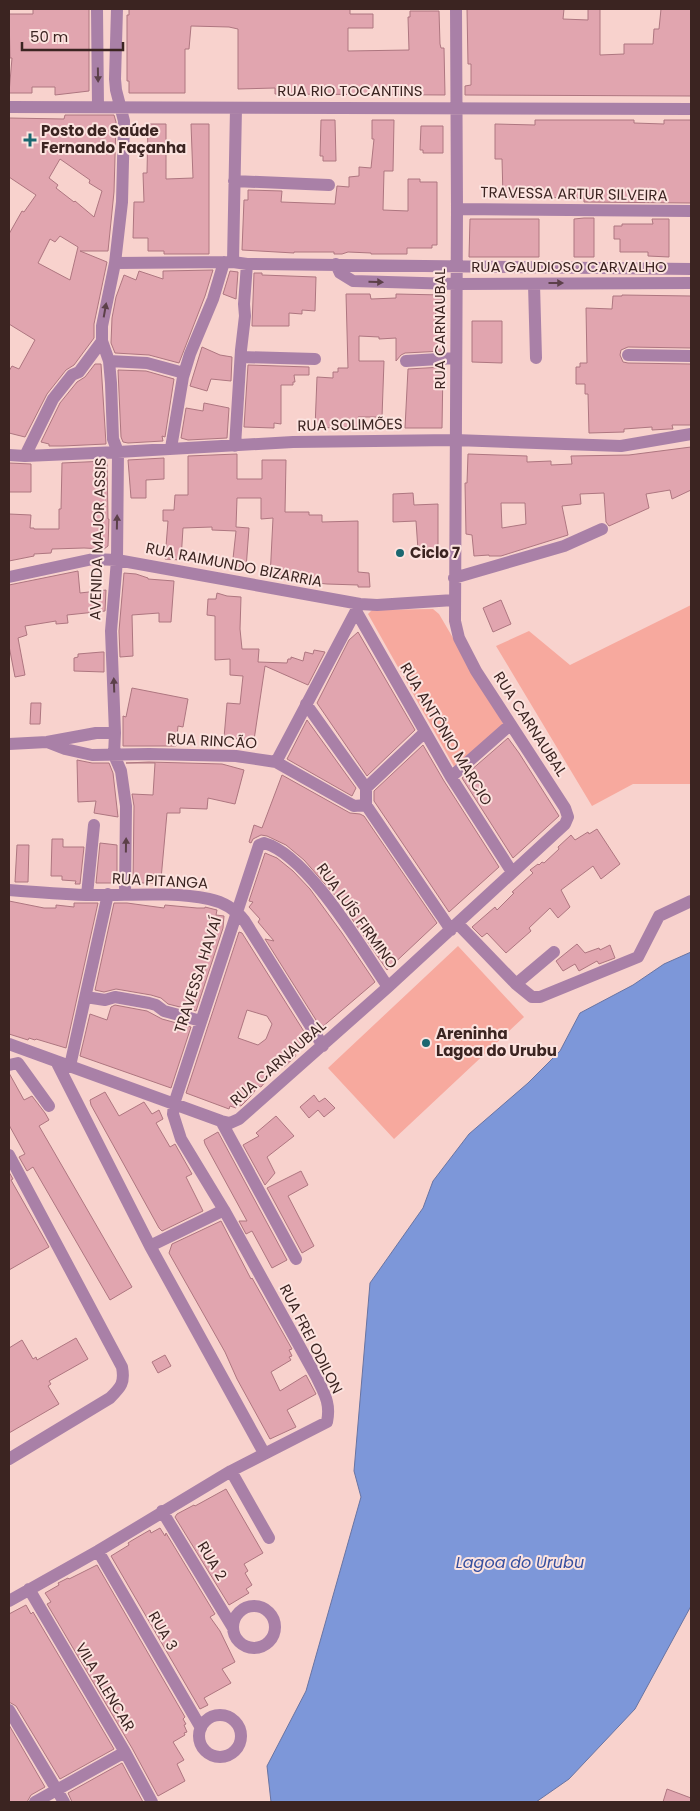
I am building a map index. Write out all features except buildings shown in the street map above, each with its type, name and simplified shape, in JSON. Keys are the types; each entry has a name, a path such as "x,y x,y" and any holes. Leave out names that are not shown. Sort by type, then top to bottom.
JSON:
{"street":[{"path":"97,9 98,107"},
{"name":"AVENIDA MAJOR ASSIS","path":"117,9 115,80 124,122 122,202 115,263 102,326 102,341 112,382 113,439 118,452 117,560 112,632 114,756 121,771 126,806 125,894"},
{"name":"RUA CARNAUBAL","path":"9,1044 230,1123 239,1119 324,1046 565,824 568,817 565,808 476,671 459,638 455,621 456,9"},
{"name":"RUA RIO TOCANTINS","path":"9,106 121,108 691,108"},
{"path":"171,448 184,373 190,354 229,262 236,108"},
{"path":"234,181 329,185"},
{"name":"TRAVESSA ARTUR SILVEIRA","path":"457,209 691,211"},
{"name":"RUA GAUDIOSO CARVALHO","path":"115,263 229,262 247,264 691,269"},
{"path":"235,446 247,264"},
{"name":"RUA GAUDIOSO CARVALHO","path":"336,264 340,273 353,281 456,284 691,283"},
{"path":"534,284 536,358"},
{"path":"26,456 53,399 72,375 79,372 102,341"},
{"path":"628,355 691,356"},
{"path":"241,356 315,359"},
{"path":"406,361 456,358"},
{"path":"108,361 148,363 184,373"},
{"name":"RUA SOLIMÕES","path":"9,455 118,452 293,442 456,440 621,446 691,434"},
{"path":"454,578 564,546 602,529"},
{"name":"RUA RAIMUNDO BIZARRIA","path":"9,577 93,559 117,560 358,607 454,600"},
{"path":"276,762 358,607"},
{"name":"RUA ANTÔNIO MARCIO","path":"358,607 451,777 512,872"},
{"path":"306,704 366,788 366,805 455,927 532,997 540,997 638,957 659,916 691,901"},
{"path":"451,777 510,725"},
{"path":"366,788 425,732"},
{"name":"RUA RINCÃO","path":"9,744 47,742 96,733 115,733"},
{"name":"RUA RINCÃO","path":"47,742 79,753 114,756 149,754 236,756 276,762 354,806 366,805"},
{"path":"87,895 94,825"},
{"name":"RUA LUÍS FIRMINO","path":"254,857 259,845 264,843 271,845 290,857 304,870 330,902 388,987"},
{"name":"TRAVESSA HAVAÍ","path":"174,1104 254,857"},
{"name":"RUA PITANGA","path":"9,890 87,895 186,896 210,899 236,911"},
{"path":"70,1066 108,894"},
{"path":"236,911 324,1046"},
{"path":"516,984 554,952"},
{"path":"86,997 105,1000 116,998 156,1005 164,1011 201,1021"},
{"path":"56,1061 150,1246 264,1453"},
{"path":"9,1065 18,1063 49,1106"},
{"name":"RUA FREI ODILON","path":"9,1601 98,1551 231,1471 264,1453 319,1428 327,1422 329,1410 326,1397 316,1376 224,1210 182,1139 173,1114 174,1104"},
{"path":"221,1121 296,1259"},
{"path":"9,1154 122,1367 124,1379 120,1388 110,1398 9,1459"},
{"path":"150,1246 224,1210"},
{"path":"231,1471 269,1538"},
{"name":"RUA 2","path":"162,1511 233,1628"},
{"name":"RUA 3","path":"98,1551 201,1728"},
{"name":"VILA ALENCAR","path":"29,1590 125,1752 152,1802"},
{"path":"9,1710 64,1802"},
{"path":"36,1802 125,1752"}],"shaded area":[{"path":"691,605 691,784 633,784 592,806 496,646 529,631 570,665"},
{"path":"433,609 439,614 504,725 456,770 368,614 372,610"},
{"name":"Areninha Lagoa do Urubu","path":"458,946 524,1017 394,1139 328,1068"}],"water":[{"name":"Lagoa do Urubu","path":"691,952 691,1606 635,1709 569,1779 536,1802 271,1802 267,1766 306,1691 361,1497 354,1471 370,1283 423,1208 433,1181 469,1134 528,1083 560,1051 580,1013 633,985 664,964"}],"place":[{"name":"Posto de Saúde Fernando Façanha","path":"30,140"},
{"name":"Ciclo 7","path":"400,553"},
{"name":"Areninha Lagoa do Urubu","path":"426,1043"}]}
